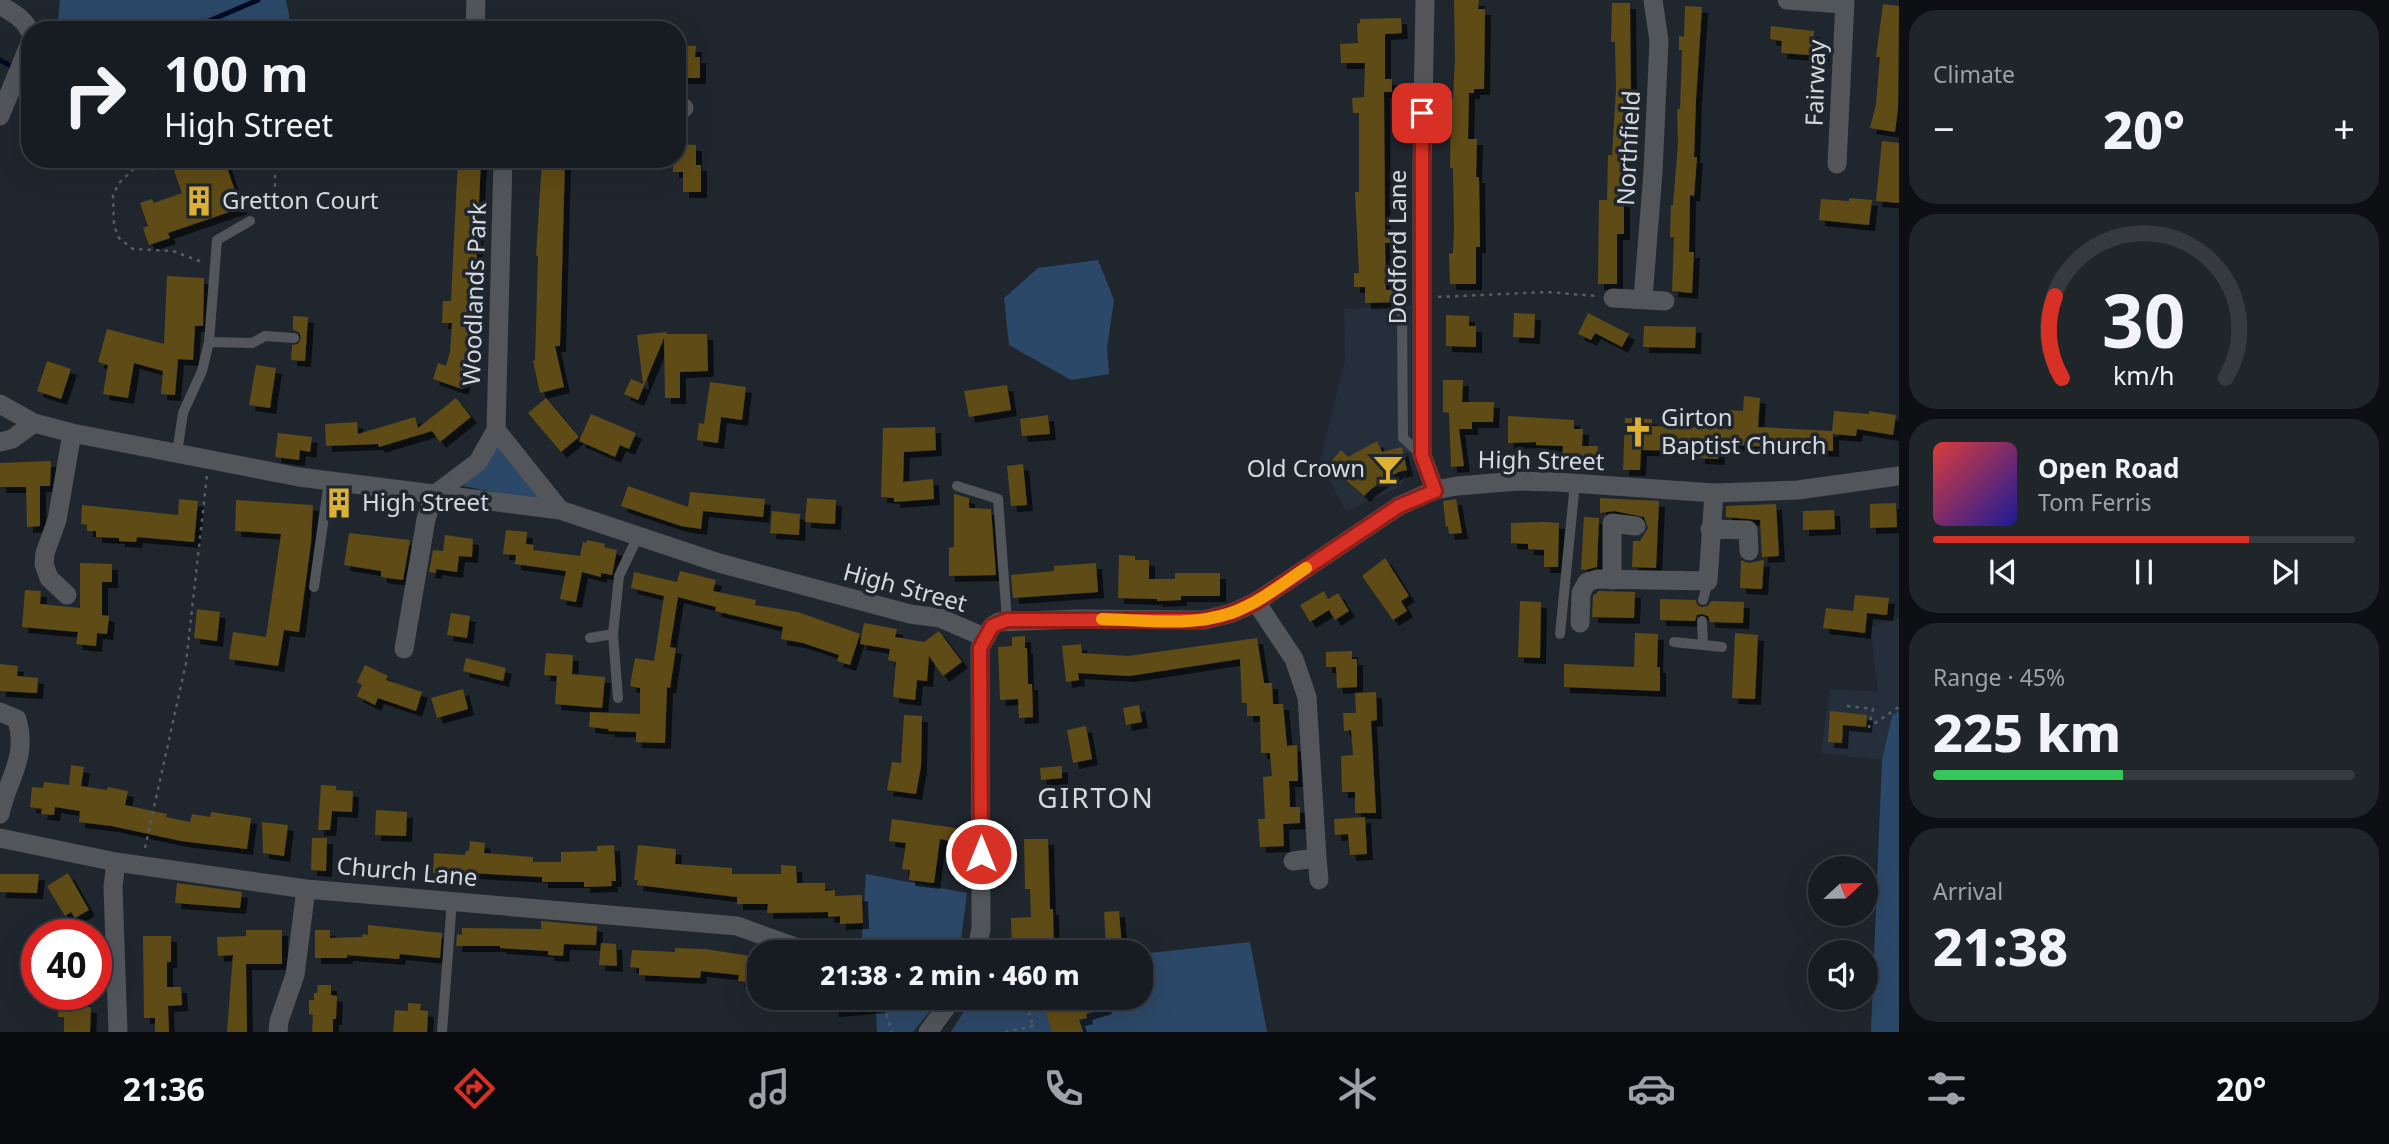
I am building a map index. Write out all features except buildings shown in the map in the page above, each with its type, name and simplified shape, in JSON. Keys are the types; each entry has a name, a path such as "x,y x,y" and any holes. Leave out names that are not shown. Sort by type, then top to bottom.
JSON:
{"street":[{"path":"475,21 476,0"},
{"name":"Dodford Lane","path":"1425,0 1422,455 1435,491"},
{"name":"Northfield","path":"1643,298 1653,172 1659,41 1653,0"},
{"name":"Fairway","path":"1787,0 1844,2 1838,165"},
{"path":"0,5 24,21"},
{"path":"0,116 21,67"},
{"name":"Woodlands Park","path":"434,495 478,462 496,430 503,168"},
{"path":"1613,298 1665,301"},
{"name":"High Street","path":"0,404 34,423 209,460 329,481 560,510 719,564 910,614 940,618 984,637"},
{"path":"0,442 12,439 34,423"},
{"path":"496,430 560,510"},
{"path":"67,594 49,578 44,564 45,553 57,520 72,433"},
{"name":"High Street","path":"1007,620 1204,620 1232,613 1256,602 1399,506 1435,491 1457,486 1518,481 1714,493 1798,490 1899,476"},
{"path":"1580,623 1581,593 1587,582 1597,579 1708,581 1714,493"},
{"path":"404,649 426,519 434,495"},
{"path":"1612,580 1612,523 1636,526"},
{"path":"1710,529 1748,530 1749,551"},
{"path":"1256,602 1294,659 1307,697 1319,880"},
{"path":"979,940 981,929 980,648 992,626 1007,620"},
{"path":"0,712 17,719 22,737 18,767 4,794 0,814"},
{"name":"Church Lane","path":"0,838 116,862 306,889 737,926 776,940"},
{"path":"1293,861 1317,858"},
{"path":"116,862 113,887 118,1032"},
{"path":"278,1032 279,1021 295,975 306,889"},
{"path":"928,1032 944,1010"}],"lane":[{"path":"177,453 183,413 202,371 209,342 217,240 250,221"},
{"path":"1402,314 1403,438 1422,455"},
{"path":"209,342 252,343 265,336 294,338"},
{"path":"314,587 329,481"},
{"path":"1560,634 1575,484"},
{"path":"957,486 998,499 1007,620"},
{"path":"618,698 613,634 619,576 638,536"},
{"path":"1703,600 1708,581"},
{"path":"1702,621 1703,645"},
{"path":"590,638 613,634"},
{"path":"1674,642 1721,647"},
{"path":"442,1032 452,900"}],"path":[{"path":"133,168 113,195 114,226 119,238 133,249 173,251 216,268"},
{"path":"268,198 275,187 275,168"},
{"path":"1423,298 1547,292 1613,298"},
{"path":"141,865 186,663 209,460"},
{"path":"1847,706 1872,709 1870,727 1899,707"},
{"path":"885,1010 892,1032"},
{"path":"1005,1032 1035,1026 1028,1010"}],"shaded area":[{"path":"60,0 286,0 290,21 58,21"},
{"path":"1098,260 1114,300 1107,348 1109,374 1071,380 1009,345 1004,298 1038,268"},
{"path":"1411,305 1411,469 1400,487 1346,511 1320,462 1345,360 1344,309"},
{"path":"500,442 547,502 463,486"},
{"path":"1899,618 1899,1032 1871,1032 1872,1010 1878,1010 1878,940 1875,940 1875,926 1878,926 1882,760 1821,753 1830,689 1878,692 1870,627"},
{"path":"1899,711 1899,1032 1871,1032 1872,1010 1878,1010 1878,940 1875,940 1875,926 1878,926 1882,760 1892,716"},
{"path":"866,874 967,893 961,940 862,940"},
{"path":"1250,942 1267,1032 951,1032 965,1010 1153,1010 1153,953"},
{"path":"876,1010 931,1010 913,1032 877,1032"}],"waterway":[{"path":"209,21 258,0"},
{"path":"0,60 16,69"}],"slow traffic":[{"path":"1102,619 1177,622 1204,620 1232,613 1256,602 1306,568"}],"place":[{"name":"Gretton Court","path":"199,201"},
{"name":"Girton Baptist Church","path":"1638,432"},
{"name":"Old Crown","path":"1388,469"},
{"name":"High Street","path":"339,503"}],"district":[{"name":"GIRTON","path":"1096,798"}],"route":[{"path":"981,854 980,648 992,626 1007,620 1077,618 1177,622 1204,620 1232,613 1256,602 1399,506 1435,491 1422,455 1422,113"}]}
